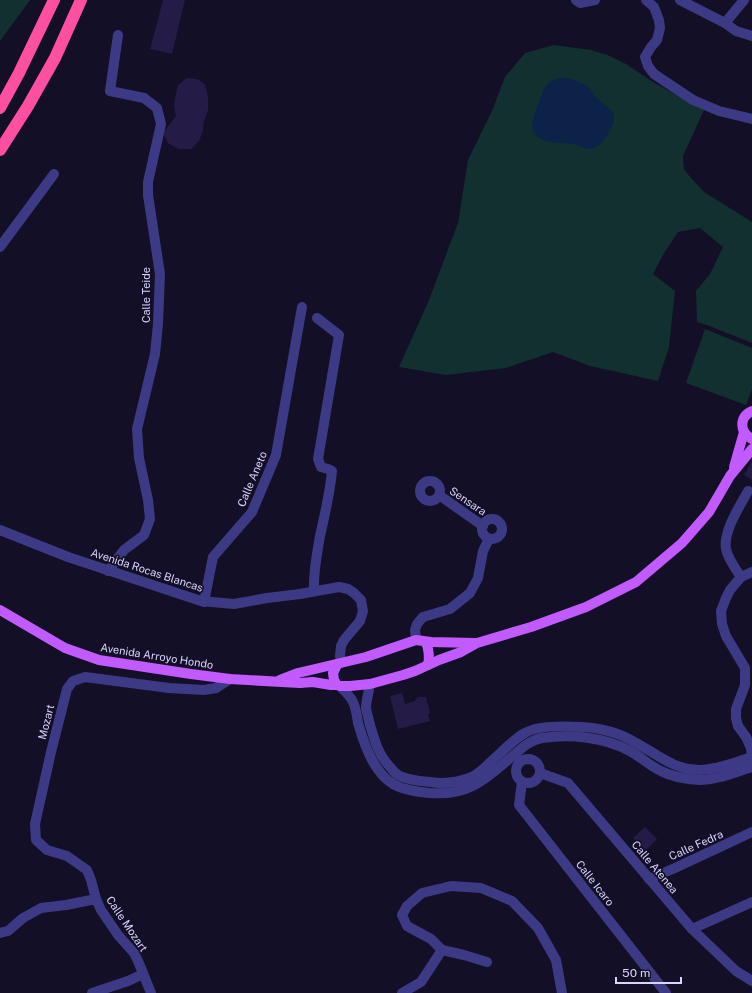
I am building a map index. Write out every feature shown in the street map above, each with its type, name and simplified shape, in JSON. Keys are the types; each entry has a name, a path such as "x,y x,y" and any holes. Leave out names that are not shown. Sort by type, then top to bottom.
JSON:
{"highway":[{"path":"0,108 19,73 54,0"},
{"path":"0,150 28,106 55,58 81,0"}],"main road":[{"path":"428,665 461,652 477,643 532,627 586,607 636,582 682,543 709,512 730,476 748,436 743,428 743,419 752,411"},
{"path":"730,476 752,449"},
{"name":"Avenida Arroyo Hondo","path":"0,610 65,648 99,660 191,674 230,679 300,683 313,682 350,686 370,684 403,675 428,665"},
{"path":"416,640 458,644 477,643"},
{"name":"Avenida Arroyo Hondo","path":"275,681 298,673 366,657 416,640"},
{"path":"426,642 430,657 428,665"},
{"path":"339,664 334,673 334,680 339,686"}],"street":[{"path":"576,0 580,3 595,0"},
{"path":"646,0 654,7 660,28 657,40 645,57 648,66 654,74 693,100 719,110 752,119"},
{"path":"680,0 725,23 736,31 752,36"},
{"path":"725,23 744,0"},
{"name":"Calle Teide","path":"108,571 124,550 144,535 150,519 148,500 138,458 137,429 154,354 158,324 160,274 148,195 148,182 161,124 157,108 144,98 110,91 118,35"},
{"path":"0,248 54,174"},
{"name":"Calle Aneto","path":"204,602 214,558 252,512 276,455 302,307"},
{"path":"314,591 313,581 317,552 332,471 328,468 321,467 318,459 339,335 317,318"},
{"path":"741,577 729,559 726,548 728,531 748,491"},
{"name":"Sensara","path":"439,495 483,526"},
{"path":"494,520 499,522 502,532 498,537 489,539 484,535 483,526 488,521 494,520"},
{"name":"Avenida Rocas Blancas","path":"0,530 68,557 204,602 234,604 339,587 348,589 361,600 363,611 360,621 344,640 341,646 339,664"},
{"path":"416,640 415,630 417,624 424,616 450,609 470,593 478,578 484,551 489,539"},
{"path":"370,684 366,707 374,740 380,754 387,764 396,774 407,779 438,783 455,782 470,778 526,733 538,728 555,727 581,727 619,734 667,762 682,768 699,770 716,768 752,757 749,736 738,726 736,718 736,709 745,685 745,668 726,636 722,624 721,611 730,590 741,577 752,572"},
{"name":"Mozart","path":"96,899 87,870 67,856 47,850 36,840 35,824 67,688 73,681 85,677 169,688 204,690 216,688 230,679"},
{"path":"339,686 352,700 355,706 358,723 365,746 371,760 379,771 390,782 402,788 419,792 437,794 458,792 474,786 488,777 524,746 540,738 580,737 599,740 630,751 661,771 680,778 700,780 719,777 752,768"},
{"path":"524,746 526,759"},
{"path":"526,759 534,760 540,767 539,777 530,784 522,782 516,776 515,772 518,764 522,760 526,759"},
{"path":"505,763 516,768"},
{"name":"Calle Atenea","path":"540,773 568,783 692,930 736,971 752,981"},
{"name":"Calle Icaro","path":"522,782 519,805 666,993"},
{"name":"Calle Fedra","path":"649,878 682,865 752,832"},
{"path":"487,962 442,950 431,939 407,926 402,915 407,906 422,893 451,886 481,888 512,902 538,928 556,960 562,993"},
{"name":"Calle Mozart","path":"0,933 8,931 22,918 41,908 96,899 101,910 118,935 134,953 151,993"},
{"path":"692,930 752,902"},
{"path":"402,993 420,982 442,950"},
{"path":"92,993 128,981 143,974"}],"green space":[{"path":"0,0 30,0 0,41"},
{"path":"554,45 591,50 610,56 704,110 683,156 684,170 704,192 752,222 752,343 697,322 696,291 710,274 723,247 700,228 678,232 664,253 653,274 675,291 669,347 658,381 590,366 553,352 506,368 446,375 399,367 429,300 458,223 468,160 492,111 505,77 525,53"},
{"path":"705,329 752,348 752,389 746,405 686,383"}],"water":[{"path":"561,78 576,80 583,83 614,115 611,130 600,144 591,149 544,140 539,138 532,127 545,87 548,83"}],"building":[{"path":"163,0 185,0 172,54 150,49"},
{"path":"187,78 197,79 205,84 208,96 208,110 199,141 191,149 178,149 168,143 163,133 176,116 174,107 178,85"},
{"path":"752,461 752,480 744,475"},
{"path":"402,693 405,704 415,701 418,697 426,697 430,713 428,714 430,721 398,729 390,696"},
{"path":"645,827 657,839 645,851 633,838"}]}
